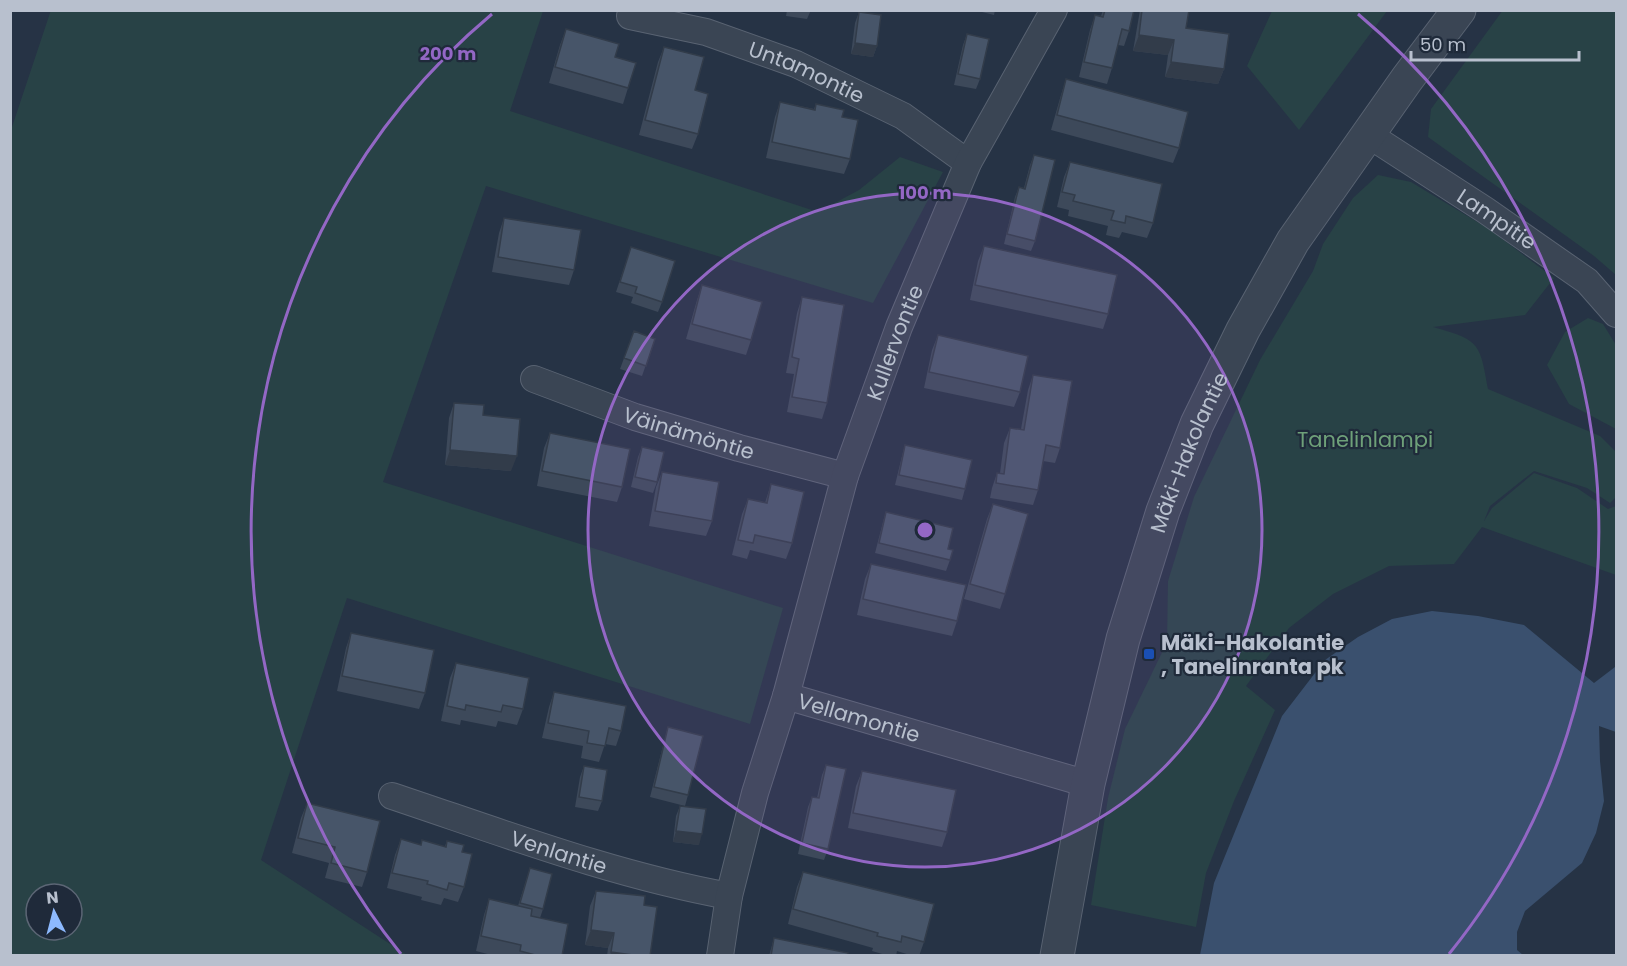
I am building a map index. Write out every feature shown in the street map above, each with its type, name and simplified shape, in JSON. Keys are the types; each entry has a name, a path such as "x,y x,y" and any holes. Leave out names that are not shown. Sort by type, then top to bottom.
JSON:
{"street":[{"name":"Kullervontie","path":"786,696 845,476 899,327 968,163 1054,10"},
{"name":"Mäki-Hakolantie","path":"1057,956 1088,784 1123,639 1163,511 1197,424 1243,330 1293,241 1407,79 1460,10"},
{"name":"Untamontie","path":"630,16 706,32 796,64 903,116 968,163"},
{"name":"Lampitie","path":"1369,135 1485,210 1587,281 1617,314"},
{"name":"Väinämöntie","path":"534,379 635,417 738,448 845,476"},
{"name":"Vellamontie","path":"720,956 729,896 755,793 786,696 1088,784"},
{"name":"Venlantie","path":"392,796 543,846 681,887 729,896"}],"green space":[{"path":"51,10 543,11 510,111 818,212 859,190 900,157 943,172 873,303 486,186 383,482 783,608 750,724 347,598 261,860 407,955 11,955 10,133"},
{"path":"1503,10 1616,11 1616,275 1594,256 1428,137 1431,109"},
{"path":"1272,11 1387,11 1299,130 1247,66"},
{"name":"Tanelinlampi","path":"1378,175 1411,182 1489,229 1554,278 1525,315 1433,327 1460,336 1475,345 1482,361 1488,389 1600,436 1616,452 1616,497 1610,503 1587,488 1534,471 1490,506 1484,521 1492,508 1534,473 1577,488 1608,509 1616,506 1616,575 1482,527 1454,564 1389,566 1333,594 1289,628 1246,686 1275,710 1234,801 1206,873 1196,927 1091,905 1108,798 1125,729 1167,642 1168,581 1194,497 1260,360 1313,271 1323,244 1353,198"},
{"path":"1588,318 1603,324 1616,345 1616,429 1569,404 1547,365 1565,332"}],"water":[{"path":"1432,611 1478,616 1524,625 1594,683 1616,668 1616,732 1599,726 1604,801 1596,833 1582,863 1525,911 1517,932 1517,950 1523,955 1200,955 1214,883 1282,716 1325,660 1358,637 1392,619"}],"building":[{"path":"1105,10 1134,10 1129,31 1122,29 1112,68 1084,62 1095,15 1103,17"},
{"path":"1142,10 1189,10 1186,28 1229,34 1224,69 1171,62 1174,40 1139,35"},
{"path":"859,12 881,15 877,46 855,43"},
{"path":"566,29 619,44 615,57 636,63 628,88 555,67"},
{"path":"967,34 989,39 980,79 958,74"},
{"path":"664,47 704,57 695,90 708,94 698,134 645,120"},
{"path":"1066,79 1188,112 1179,148 1057,115"},
{"path":"780,102 815,110 816,104 844,110 842,117 858,120 850,159 772,142"},
{"path":"1034,155 1055,160 1035,241 1007,234 1019,187 1025,189"},
{"path":"1070,162 1162,184 1153,223 1126,216 1125,223 1111,220 1114,211 1073,201 1075,195 1062,192"},
{"path":"504,218 581,230 574,270 498,257"},
{"path":"984,246 1117,275 1108,314 975,285"},
{"path":"631,247 675,261 662,302 635,293 637,287 620,282"},
{"path":"702,285 762,302 751,340 692,324"},
{"path":"802,297 844,305 827,403 792,397 799,359 792,357"},
{"path":"634,331 655,339 646,366 624,358"},
{"path":"938,335 1028,356 1020,392 929,372"},
{"path":"1033,375 1072,381 1060,448 1046,445 1038,490 996,483 997,473 1004,474 1010,428 1024,430"},
{"path":"454,403 484,405 483,415 520,419 517,456 450,450"},
{"path":"550,433 630,449 622,487 542,471"},
{"path":"905,445 972,460 965,489 899,475"},
{"path":"642,447 664,452 657,482 635,477"},
{"path":"662,472 719,482 712,521 655,511"},
{"path":"771,484 804,492 792,543 755,535 753,543 738,540 748,499 767,503"},
{"path":"993,504 1028,514 1005,594 970,584"},
{"path":"886,512 953,528 948,549 953,550 950,560 879,543"},
{"path":"871,564 966,585 957,621 863,599"},
{"path":"351,633 434,650 425,693 342,676"},
{"path":"456,663 529,678 523,709 503,705 501,712 466,705 465,710 447,706"},
{"path":"554,692 626,706 621,731 609,728 605,746 587,743 589,731 548,723"},
{"path":"668,727 703,736 688,795 654,787"},
{"path":"826,765 846,769 828,849 802,843 812,797 819,798"},
{"path":"584,766 607,770 602,801 579,797"},
{"path":"862,771 956,790 947,832 853,813"},
{"path":"307,803 380,821 367,872 331,863 335,847 298,838"},
{"path":"680,806 706,809 702,834 676,831"},
{"path":"401,839 421,845 422,840 446,847 447,841 464,845 462,852 472,854 464,887 449,883 447,890 427,884 428,881 392,873"},
{"path":"530,868 552,874 543,909 520,903"},
{"path":"803,872 934,904 924,942 902,936 901,942 877,936 878,933 793,909"},
{"path":"596,891 645,896 644,905 657,907 650,956 611,952 614,933 591,930"},
{"path":"489,899 532,909 531,916 568,924 562,956 539,956 520,951 521,945 481,936"},
{"path":"774,938 848,953 847,956 771,956"}],"place":[{"name":"Mäki-Hakolantie , Tanelinranta pk","path":"1149,654"}]}
